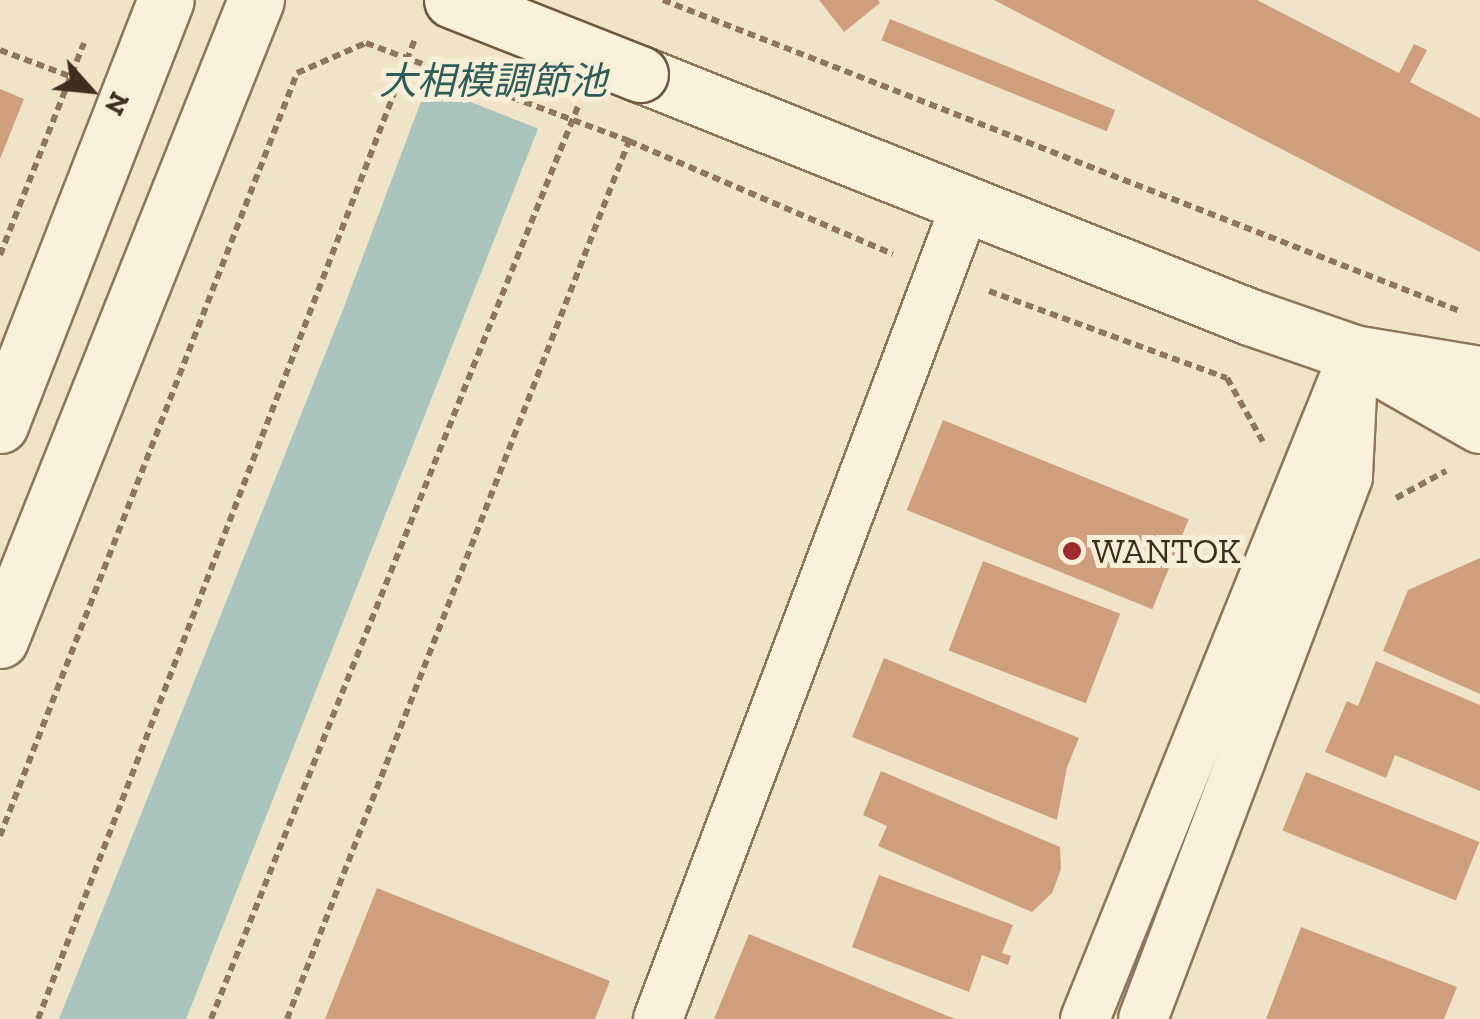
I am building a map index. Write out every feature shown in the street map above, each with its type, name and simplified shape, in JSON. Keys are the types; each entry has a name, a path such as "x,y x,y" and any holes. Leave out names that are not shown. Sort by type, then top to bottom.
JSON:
{"street":[{"path":"0,425 166,0"},
{"path":"0,640 256,0"},
{"path":"434,17 640,74 1354,353 1480,374"},
{"path":"658,1019 966,204"},
{"path":"1354,353 1467,446"},
{"path":"1086,1019 1354,353"},
{"path":"1143,1019 1348,477 1354,353"}],"path":[{"path":"667,1 1462,312"},
{"path":"38,1019 434,17"},
{"path":"0,255 90,30"},
{"path":"0,836 297,73 366,42 629,141 288,1019"},
{"path":"0,50 69,76"},
{"path":"211,1019 585,88"},
{"path":"1395,498 1467,446"}],"water":[{"name":"大相模調節池","path":"459,0 589,0 186,1019 59,1019 344,307"}],"pier":[{"path":"453,0 594,0 544,131 422,83"}],"building":[{"path":"819,0 878,0 880,3 844,32"},
{"path":"994,0 1257,0 1399,73 1414,44 1427,50 1410,82 1480,118 1480,252"},
{"path":"890,19 1115,110 1107,131 881,40"},
{"path":"0,89 24,99 0,159"},
{"path":"943,420 1189,519 1152,609 907,510"},
{"path":"1480,558 1480,694 1383,651 1408,590"},
{"path":"983,561 1120,614 1086,703 949,651"},
{"path":"884,658 1079,738 1067,767 1057,820 852,737"},
{"path":"1376,661 1480,705 1480,791 1395,755 1386,778 1325,752 1347,701 1358,706"},
{"path":"881,771 1060,847 1061,869 1052,893 1032,912 878,846 887,826 863,815"},
{"path":"1306,772 1479,842 1456,900 1282,830"},
{"path":"879,875 1013,925 1002,953 1011,956 1008,965 982,955 969,992 852,947"},
{"path":"377,888 610,981 595,1019 325,1019"},
{"path":"1301,927 1457,987 1444,1019 1266,1019"},
{"path":"749,934 955,1019 714,1019"}],"place":[{"name":"WANTOK","path":"1072,551"}]}
